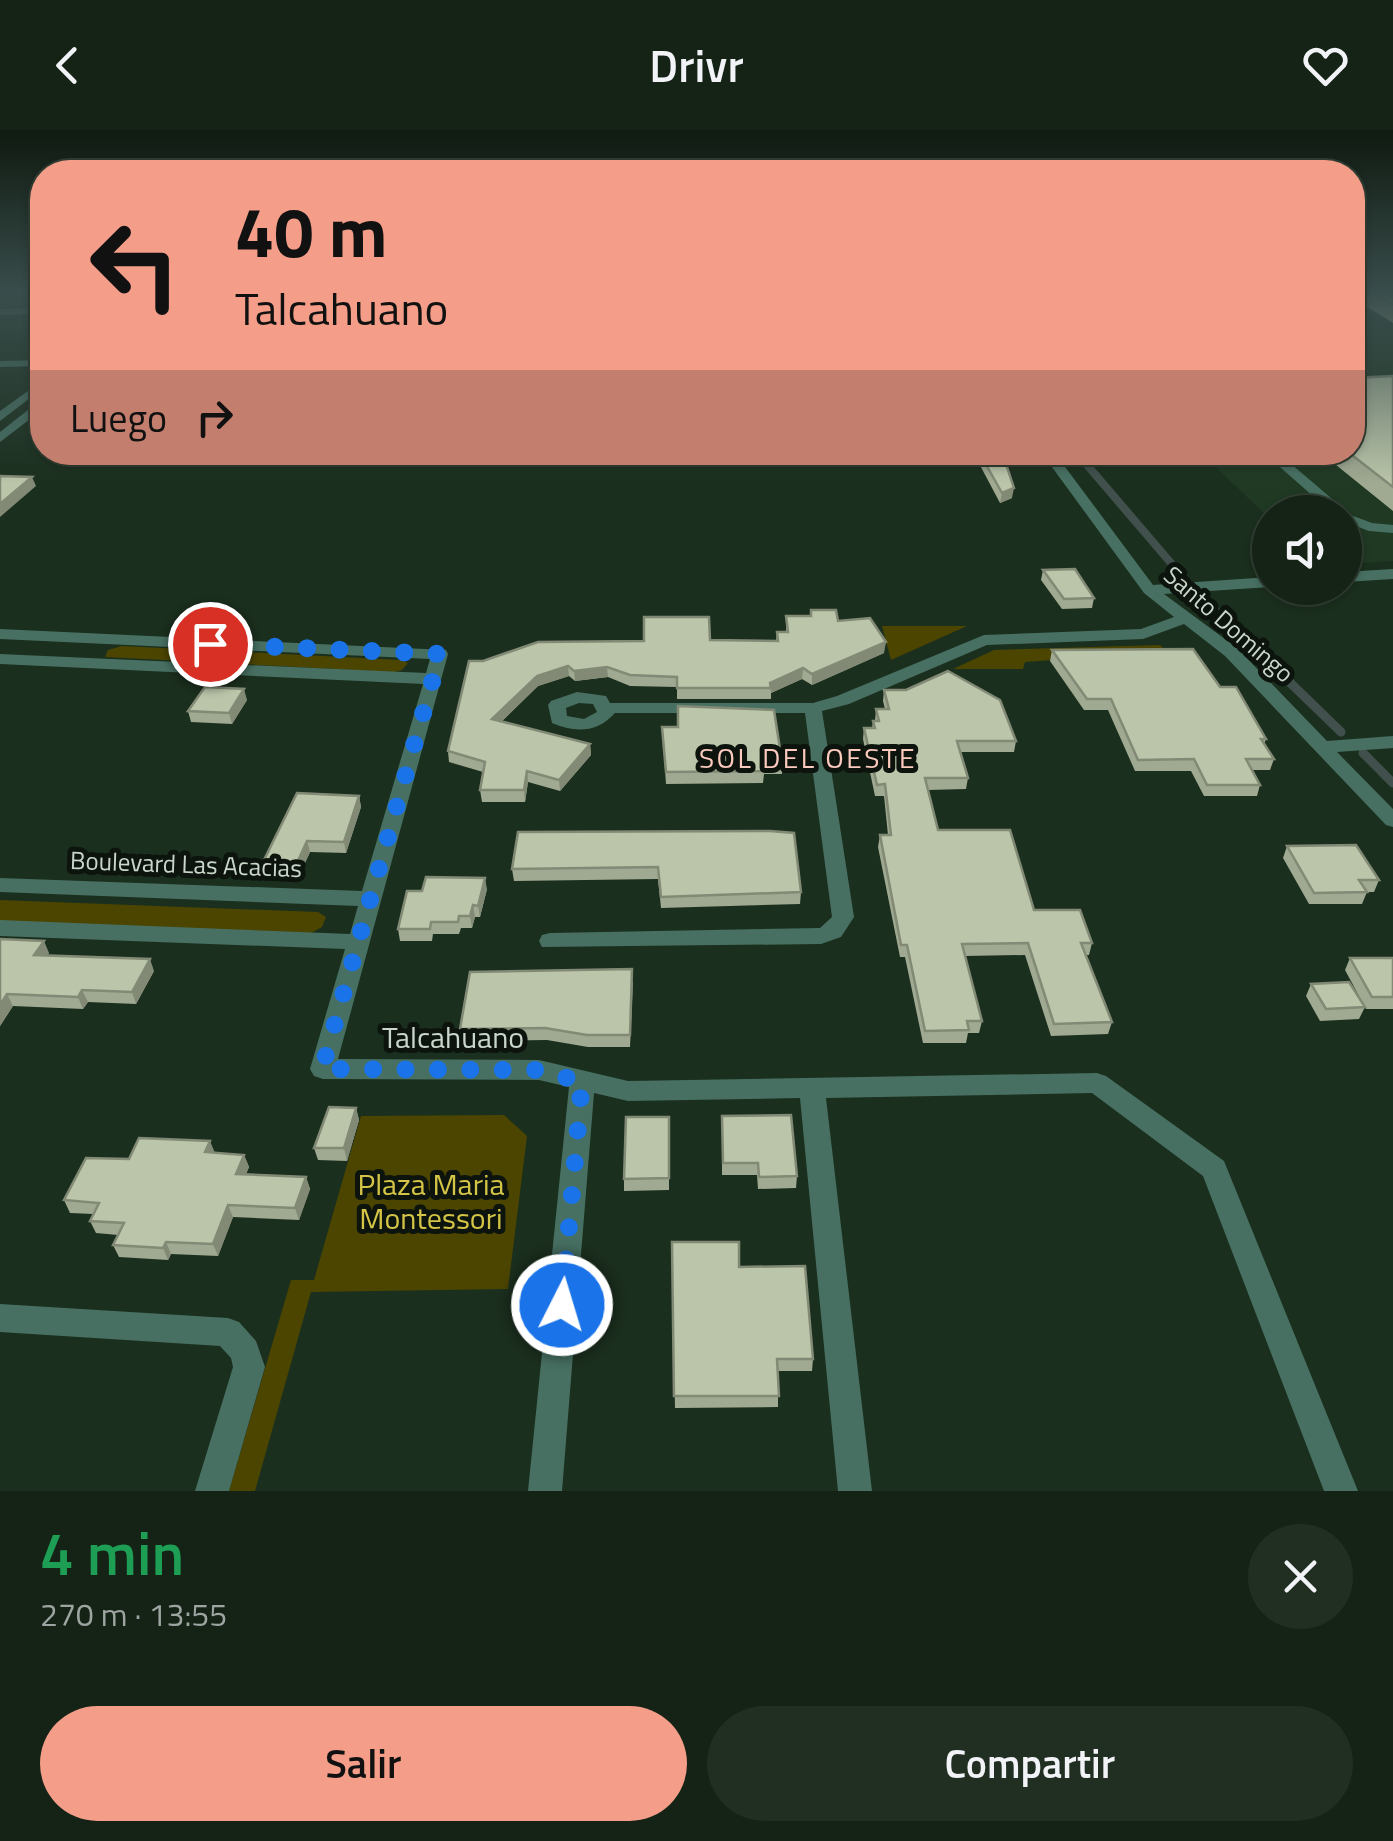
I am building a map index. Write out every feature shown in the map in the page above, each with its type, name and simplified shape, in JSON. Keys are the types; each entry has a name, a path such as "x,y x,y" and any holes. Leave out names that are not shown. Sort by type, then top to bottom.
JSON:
{"street":[{"path":"0,364 30,363"},
{"path":"0,374 30,374"},
{"path":"0,417 30,393"},
{"path":"0,438 30,414"},
{"name":"Santo Domingo","path":"1057,465 1149,590 1231,652 1393,821"},
{"path":"1283,465 1319,495"},
{"path":"1362,523 1393,529"},
{"path":"1362,576 1393,574"},
{"path":"1149,590 1252,583"},
{"path":"606,708 812,708 843,700 984,640 1142,634 1186,618"},
{"path":"0,634 440,654 358,942 0,928"},
{"path":"86,663 104,639"},
{"path":"0,659 433,679"},
{"path":"550,940 821,936 833,932 842,917 812,708"},
{"path":"1323,747 1393,742"},
{"name":"Boulevard Las Acacias","path":"0,884 371,899"},
{"name":"Talcahuano","path":"358,942 322,1069 539,1070 628,1091 1097,1083 1214,1168 1341,1491"},
{"path":"545,1491 582,1082"},
{"path":"812,1088 855,1491"},
{"path":"0,1318 228,1332 238,1340 249,1367 212,1491"}],"shaded area":[{"path":"1365,357 1393,357 1393,561 1362,563 1362,495 1252,495 1252,502 1214,465 1365,465"}],"green space":[{"path":"882,626 967,626 891,660"},
{"path":"1160,645 1164,649 1157,649 1159,652 1025,662 1023,669 953,669 994,650"},
{"path":"122,646 408,663 394,672 105,657 108,650"},
{"path":"0,900 318,912 326,917 322,927 309,934 0,921"},
{"name":"Plaza Maria Montessori","path":"504,1115 527,1136 508,1289 311,1292 255,1491 229,1491 291,1280 314,1280 361,1116"}],"building":[{"path":"1393,376 1393,487 1365,465 1365,377"},
{"path":"986,465 1006,465 1014,488 1002,493"},
{"path":"0,476 32,477 0,504"},
{"path":"1075,569 1094,598 1064,599 1043,570"},
{"path":"811,610 836,610 838,621 870,618 886,642 812,674 803,668 770,683 771,688 677,688 677,677 630,675 607,667 574,671 568,666 537,676 492,719 590,744 559,780 527,771 524,790 480,790 485,762 448,751 469,661 483,661 538,642 644,641 644,617 709,617 710,640 778,641 777,632 788,632 786,616 811,616"},
{"path":"1193,649 1220,687 1236,687 1266,739 1261,739 1274,759 1246,759 1260,785 1207,785 1194,759 1138,760 1111,699 1087,699 1052,650"},
{"path":"948,671 1000,700 1016,741 957,741 968,778 925,778 938,830 1010,830 1034,910 1080,910 1092,943 1081,943 1112,1022 1054,1024 1028,943 962,944 982,1021 967,1021 969,1030 925,1031 907,945 901,945 880,835 891,835 885,784 877,785 864,728 875,728 873,721 879,721 876,709 889,709 884,690 906,690"},
{"path":"205,687 244,689 229,713 188,711"},
{"path":"678,706 774,710 782,762 763,763 764,771 666,772 662,727 678,727"},
{"path":"297,793 359,796 344,842 307,841 296,865 262,864"},
{"path":"518,832 794,833 801,892 661,897 658,867 512,869"},
{"path":"1356,845 1379,880 1359,880 1367,892 1314,893 1287,846"},
{"path":"426,877 485,878 478,906 473,905 470,916 459,916 458,922 431,922 430,929 398,929 407,891 422,891"},
{"path":"0,939 44,941 34,955 150,959 132,992 82,990 78,997 7,994 0,1005"},
{"path":"1350,958 1393,958 1393,997 1372,997"},
{"path":"632,969 630,1035 587,1035 545,1028 460,1029 470,972"},
{"path":"1349,982 1365,1007 1326,1009 1311,984"},
{"path":"329,1107 356,1108 344,1148 314,1148"},
{"path":"791,1115 797,1176 759,1177 758,1163 723,1163 722,1116"},
{"path":"626,1117 669,1117 669,1178 624,1179"},
{"path":"139,1138 210,1141 205,1152 244,1155 236,1174 306,1177 295,1208 228,1205 213,1244 166,1242 163,1248 113,1245 124,1223 90,1221 99,1203 64,1200 86,1158 129,1159"},
{"path":"672,1242 739,1242 739,1267 805,1266 813,1359 777,1359 779,1396 674,1396"}],"waterway":[{"path":"1087,465 1182,576"},
{"path":"1197,593 1209,605"},
{"path":"1207,602 1341,732"},
{"path":"1363,753 1393,783"}],"district":[{"name":"SOL DEL OESTE","path":"808,757"}],"route":[{"path":"210,644 440,654 322,1069 539,1070 582,1082 562,1305"}]}
